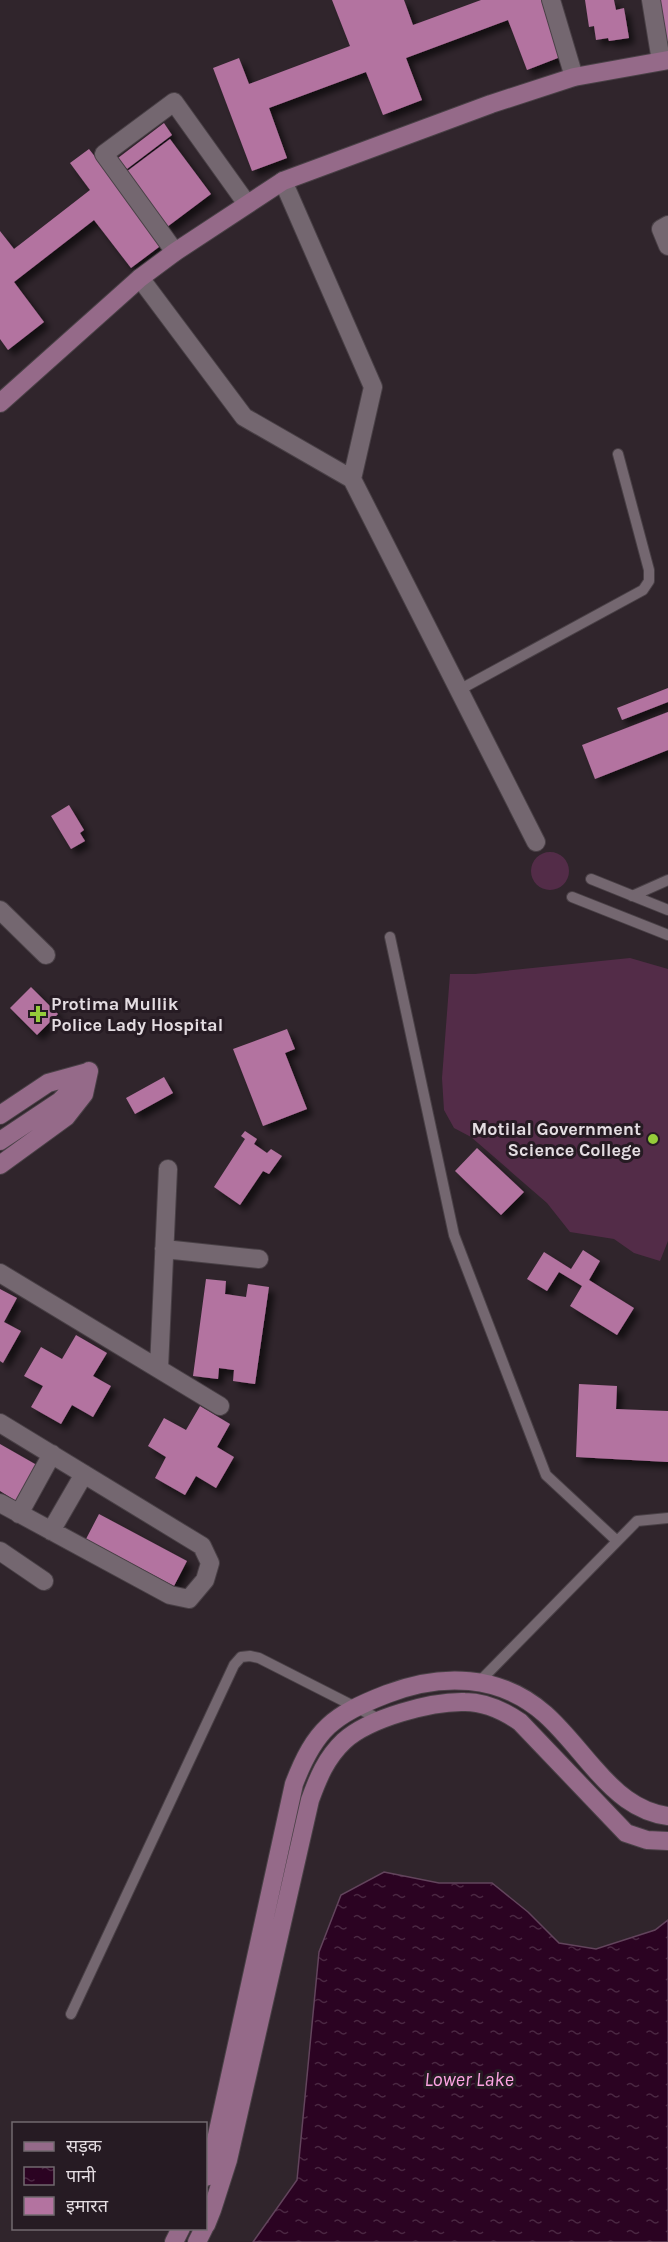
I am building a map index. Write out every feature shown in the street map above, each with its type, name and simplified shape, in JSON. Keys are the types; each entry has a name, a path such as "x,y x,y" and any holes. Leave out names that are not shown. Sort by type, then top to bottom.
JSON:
{"street":[{"path":"551,0 574,77"},
{"path":"0,403 140,278 175,252 283,181 491,104 574,77 664,61 651,0"},
{"path":"175,252 104,154 174,102 247,204"},
{"path":"283,181 374,387 351,479"},
{"path":"668,225 661,229 668,246"},
{"path":"140,278 244,417 351,479 536,842"},
{"path":"0,910 46,955"},
{"path":"0,1115 48,1083 89,1071"},
{"path":"0,1141 60,1101 89,1071"},
{"path":"0,1165 66,1117 84,1094 89,1071"},
{"path":"0,1097 37,1089"},
{"path":"159,1368 168,1169"},
{"path":"164,1250 260,1259"},
{"path":"0,1273 220,1406"},
{"path":"0,1423 202,1546 210,1563 205,1580 189,1599 170,1595 0,1503"},
{"path":"19,1514 52,1454"},
{"path":"51,1531 84,1474"},
{"path":"0,1551 44,1581"},
{"path":"207,2174 294,1784 301,1766 328,1724 354,1707 408,1686 448,1679 479,1682 513,1693 529,1702 546,1715 612,1789 635,1805 668,1816"},
{"path":"207,2223 228,2160 310,1800 323,1767 344,1741 382,1720 413,1710 466,1702 485,1705 504,1712 520,1722 626,1833 647,1840 668,1841"}],"lane":[{"path":"459,690 643,590 649,582 649,570 618,454"},
{"path":"591,879 668,910"},
{"path":"632,896 668,880"},
{"path":"572,897 668,935"},
{"path":"390,937 454,1234 546,1475 617,1541"},
{"path":"479,1682 637,1521 668,1518"},
{"path":"71,2014 234,1665 241,1657 259,1658 382,1720"}],"shaded area":[{"path":"550,852 563,858 569,871 563,884 550,890 537,884 531,871 537,858"},
{"path":"630,958 668,969 668,1241 660,1261 634,1253 614,1239 570,1232 547,1203 471,1137 454,1128 444,1110 442,1078 450,974 475,974"}],"water":[{"name":"Lower Lake","path":"384,1872 439,1883 492,1883 528,1912 559,1943 596,1949 655,1930 668,1920 668,2242 253,2242 297,2180 319,1952 341,1895"}],"building":[{"path":"332,0 404,0 413,25 481,0 542,0 563,56 527,70 508,20 406,58 422,100 383,115 366,72 269,108 287,158 252,171 213,68 239,58 249,84 350,46"},
{"path":"585,0 614,0 616,10 624,8 629,38 596,40 594,26 589,27"},
{"path":"658,0 668,0 668,48"},
{"path":"164,123 172,135 127,169 118,158"},
{"path":"170,139 211,194 167,227 126,172"},
{"path":"89,149 163,244 131,268 94,220 14,282 44,322 8,350 0,339 0,231 14,249 90,190 70,163"},
{"path":"668,688 668,702 622,720 617,708"},
{"path":"668,712 668,750 595,779 582,745"},
{"path":"69,805 84,830 80,833 85,841 71,849 51,816"},
{"path":"31,987 58,1014 37,1035 10,1008"},
{"path":"287,1029 295,1049 285,1053 307,1109 263,1126 233,1049"},
{"path":"164,1077 173,1093 135,1114 126,1098"},
{"path":"245,1131 257,1139 254,1144 267,1153 271,1149 282,1156 269,1174 263,1171 240,1205 214,1187 245,1139 241,1136"},
{"path":"477,1148 524,1192 501,1215 455,1171"},
{"path":"583,1250 600,1261 589,1280 634,1308 617,1335 570,1306 582,1286 559,1272 547,1291 527,1279 544,1252 571,1269"},
{"path":"206,1279 226,1281 225,1294 246,1297 248,1284 269,1287 255,1384 233,1381 234,1370 219,1368 218,1379 193,1376"},
{"path":"0,1289 17,1298 4,1322 21,1331 3,1363 0,1361"},
{"path":"76,1335 107,1353 93,1376 111,1386 93,1417 72,1405 61,1424 31,1407 43,1386 24,1376 41,1347 62,1359"},
{"path":"579,1384 617,1386 616,1409 668,1411 668,1462 576,1457"},
{"path":"200,1406 230,1424 217,1447 234,1457 216,1488 196,1476 185,1495 155,1478 166,1457 148,1446 164,1418 186,1430"},
{"path":"0,1444 42,1468 21,1504 0,1491"},
{"path":"99,1514 187,1561 174,1586 86,1539"}],"place":[{"name":"Protima Mullik Police Lady Hospital","path":"38,1014"},
{"name":"Motilal Government Science College","path":"653,1139"}]}
